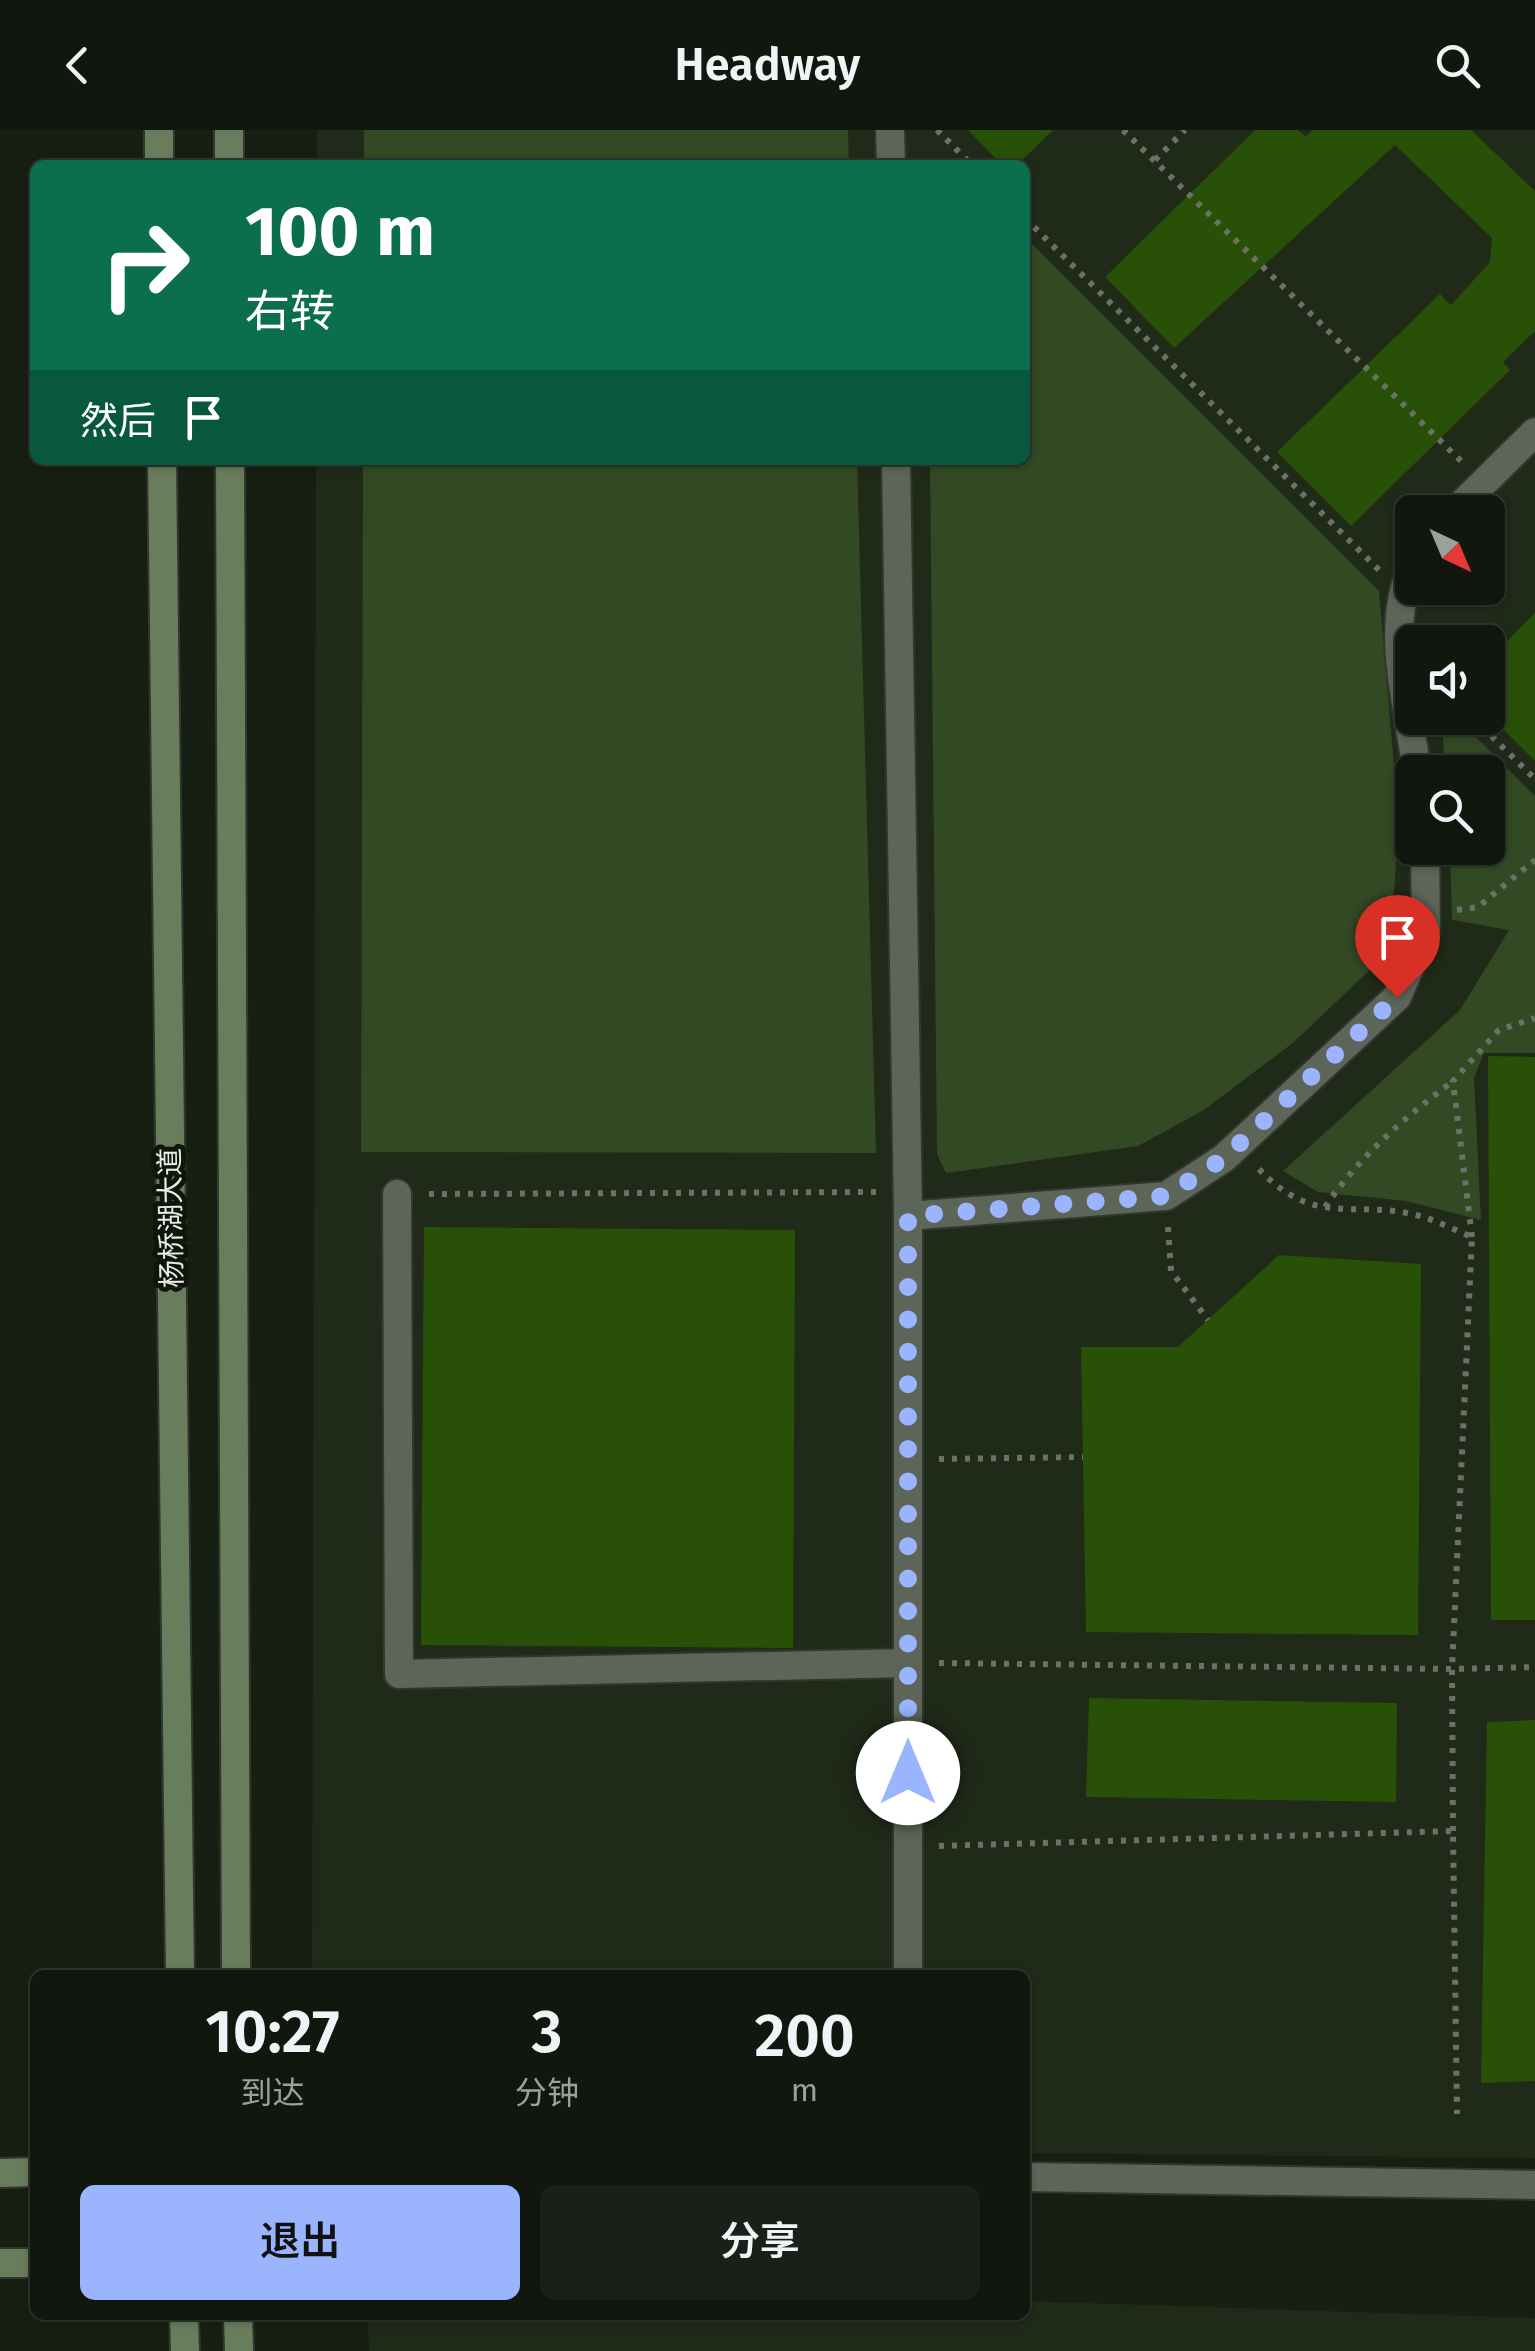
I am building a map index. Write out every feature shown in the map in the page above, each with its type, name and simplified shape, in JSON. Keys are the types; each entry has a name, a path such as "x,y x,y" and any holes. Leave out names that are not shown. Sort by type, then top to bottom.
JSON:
{"main road":[{"path":"158,130 159,160"},
{"path":"229,130 229,160"},
{"name":"杨桥湖大道","path":"162,465 180,1970"},
{"path":"230,465 236,1970"},
{"path":"0,2173 30,2172"},
{"path":"0,2263 30,2263"},
{"path":"184,2320 185,2351"},
{"path":"238,2320 238,2351"}],"street":[{"path":"890,130 891,160"},
{"path":"1471,495 1535,432"},
{"path":"896,465 908,1204 908,1970"},
{"path":"1405,605 1401,646 1414,755"},
{"path":"908,1204 1166,1196 1238,1146 1397,997 1426,930 1425,865"},
{"path":"397,1194 398,1674 908,1663"},
{"path":"1030,2177 1535,2185"}],"path":[{"path":"936,130 967,160"},
{"path":"1124,130 1484,482"},
{"path":"1155,160 1185,130"},
{"path":"1030,223 1395,569"},
{"path":"1490,735 1535,780"},
{"path":"1426,915 1478,907 1535,860"},
{"path":"1324,1206 1406,1116 1453,1081 1499,1030 1535,1018"},
{"path":"1453,1081 1472,1237 1452,1669 1457,2114"},
{"path":"1238,1146 1273,1184 1304,1204 1417,1215 1472,1237"},
{"path":"397,1194 908,1204"},
{"path":"1166,1196 1171,1271 1208,1320"},
{"path":"908,1460 1083,1457"},
{"path":"908,1663 1535,1667"},
{"path":"908,1847 1453,1831"}],"shaded area":[{"path":"317,130 1535,130 1535,2158 1030,2153 1030,1970 312,1970 316,465 1030,465 1030,160 317,160"},
{"path":"1030,2301 1535,2318 1535,2351 369,2351 368,2322 1030,2320"}],"green space":[{"path":"364,130 848,130 849,160 364,160"},
{"path":"1030,242 1379,591 1395,777 1396,865 1390,942 1379,961 1294,1042 1204,1110 1138,1146 946,1173 937,1154 930,465 1030,465"},
{"path":"363,465 857,465 876,1153 361,1152"},
{"path":"1443,735 1474,735 1494,755 1444,755"},
{"path":"1505,766 1535,796 1535,1053 1484,1053 1474,1078 1481,1220 1406,1201 1318,1192 1283,1171 1460,1010 1509,930 1452,920 1450,865 1505,865"}],"building":[{"path":"968,130 1053,130 1022,160 997,160"},
{"path":"1255,130 1298,130 1306,137 1312,130 1471,130 1535,191 1535,331 1503,362 1510,370 1351,526 1277,452 1440,294 1451,305 1490,262 1492,238 1395,145 1174,348 1105,277"},
{"path":"1535,613 1535,761 1505,731 1505,643"},
{"path":"1488,1056 1535,1057 1535,1620 1491,1620"},
{"path":"424,1227 795,1230 793,1648 421,1645"},
{"path":"1279,1255 1421,1264 1418,1635 1086,1632 1081,1347 1178,1347"},
{"path":"1089,1698 1397,1703 1396,1802 1086,1797"},
{"path":"1535,1720 1535,2081 1481,2083 1487,1722"}],"route":[{"path":"908,1773 908,1216 1166,1196 1224,1158 1397,997"}]}
